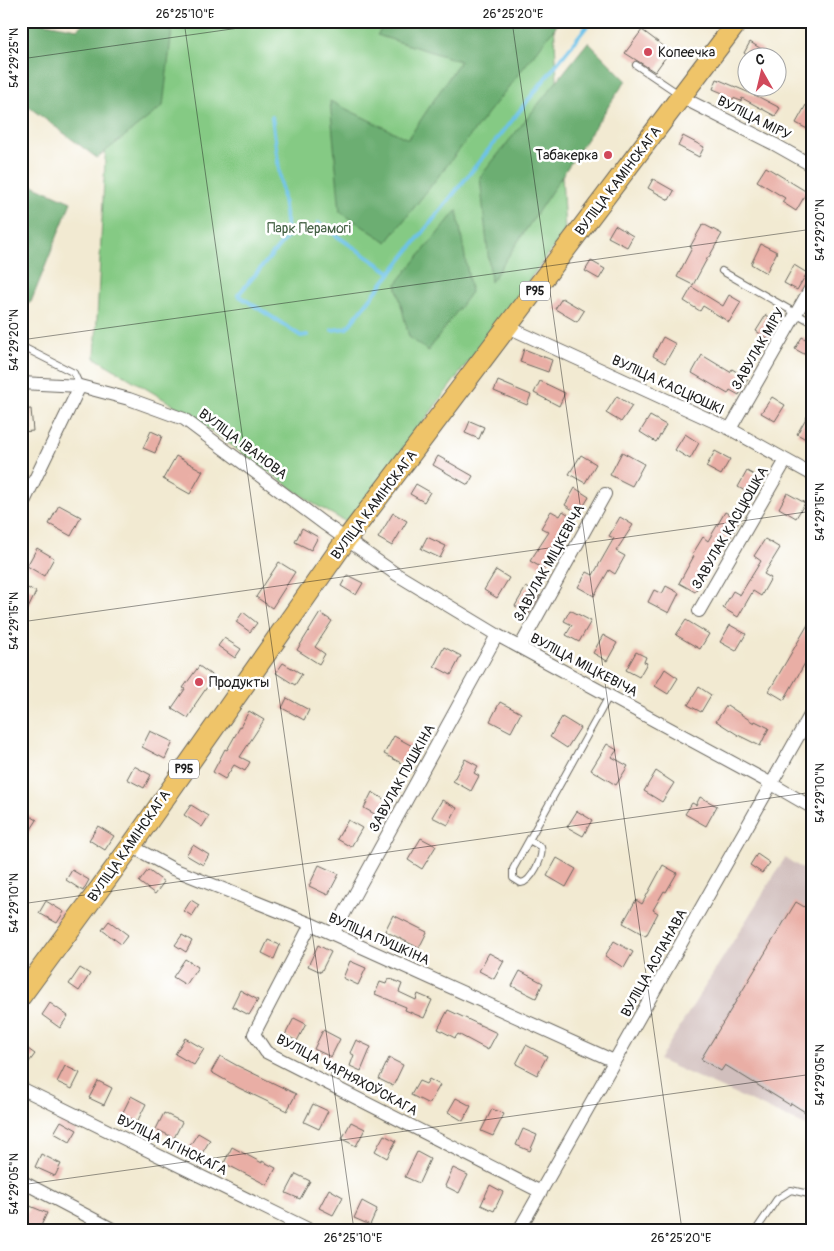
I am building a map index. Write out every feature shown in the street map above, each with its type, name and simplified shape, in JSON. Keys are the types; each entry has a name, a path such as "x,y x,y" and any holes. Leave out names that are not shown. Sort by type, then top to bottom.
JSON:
{"main road":[{"name":"ВУЛІЦА КАМІНСКАГА","path":"21,996 130,846 346,540 738,21"}],"street":[{"name":"ВУЛІЦА МІРУ","path":"682,97 690,103 774,144 813,166"},
{"name":"ЗАВУЛАК МІРУ","path":"730,429 813,284"},
{"name":"ВУЛІЦА КАСЦЮШКІ","path":"508,327 730,429 813,475"},
{"name":"ВУЛІЦА ІВАНОВА","path":"21,383 80,386 129,399 184,419 346,540"},
{"path":"21,508 80,386"},
{"name":"ЗАВУЛАК КАСЦЮШКА","path":"700,612 786,460"},
{"name":"ЗАВУЛАК МІЦКЕВІЧА","path":"520,647 605,494"},
{"name":"ВУЛІЦА МІЦКЕВІЧА","path":"346,540 396,574 497,635 813,808"},
{"name":"ЗАВУЛАК ПУШКІНА","path":"333,934 497,635"},
{"name":"ВУЛІЦА АСЛАНАВА","path":"519,1230 614,1061 634,1030 770,783 813,710"},
{"name":"ВУЛІЦА ПУШКІНА","path":"130,846 172,869 311,924 614,1061"},
{"name":"ВУЛІЦА ЧАРНЯХОЎСКАГА","path":"311,924 254,1034 266,1052 541,1192"},
{"name":"ВУЛІЦА АГІНСКАГА","path":"21,1088 310,1230"},
{"path":"21,1181 114,1230"}],"lane":[{"path":"636,65 682,97"},
{"path":"722,271 813,323"},
{"path":"21,346 74,373 80,386"},
{"path":"529,840 541,847 542,855 529,880 521,883 515,881 512,872 529,840 609,696"},
{"path":"756,1230 777,1199 784,1194 791,1190 813,1195"}],"shaded area":[{"path":"785,858 813,875 813,1129 659,1060"}],"green space":[{"path":"21,21 35,21 77,29 86,21 173,21 163,106 97,158 21,101"},
{"name":"Парк Перамогі","path":"112,21 554,21 565,232 348,523 314,504 182,410 95,358"},
{"path":"388,21 560,21 387,242 340,212 330,101 408,139 460,61 377,35"},
{"path":"588,42 626,80 491,282 480,177"},
{"path":"21,180 71,202 31,302 21,308"},
{"path":"457,210 471,292 428,351 409,337 396,284"}],"building":[{"name":"Копеечка","path":"642,30 670,51 655,72 625,53"},
{"path":"750,42 760,48 747,48"},
{"path":"717,79 736,87 736,98 742,98 741,101 733,98 732,101 724,97 725,94 713,89"},
{"path":"742,98 761,98 780,108 775,116"},
{"path":"806,105 813,109 813,132 796,123"},
{"path":"683,136 704,147 699,157 678,146"},
{"path":"766,167 807,192 796,211 782,202 785,198 757,181"},
{"path":"653,179 674,191 669,200 648,188"},
{"path":"703,224 722,234 693,285 677,277 692,248 690,247"},
{"path":"615,225 633,236 627,247 608,237"},
{"path":"761,244 777,252 766,273 751,264"},
{"path":"591,261 605,269 599,279 585,271"},
{"path":"794,265 807,273 797,290 784,283"},
{"path":"692,287 723,306 729,295 741,302 729,322 703,306 700,311 684,301"},
{"path":"562,298 584,311 577,322 555,309"},
{"path":"766,315 780,323 770,340 756,331"},
{"path":"663,337 676,344 665,363 653,356"},
{"path":"802,337 813,343 813,359 795,349"},
{"path":"524,349 552,360 548,372 520,362"},
{"path":"702,355 730,372 732,369 748,379 739,395 730,390 728,394 692,373"},
{"path":"498,381 531,395 527,405 494,391"},
{"path":"540,381 565,393 559,406 534,393"},
{"path":"617,396 632,406 621,422 606,413"},
{"path":"772,397 785,405 775,421 761,413"},
{"path":"813,406 813,443 797,434"},
{"path":"31,409 33,431 21,432 21,410"},
{"path":"650,416 666,425 656,442 640,432"},
{"path":"470,421 484,427 479,439 465,433"},
{"path":"151,431 162,436 155,453 143,448"},
{"path":"685,434 699,443 690,459 675,450"},
{"path":"715,451 730,459 721,475 706,467"},
{"path":"622,452 644,464 632,486 610,475"},
{"path":"581,455 596,464 585,483 569,474"},
{"path":"176,456 203,471 190,494 163,479"},
{"path":"438,456 473,476 468,485 433,465"},
{"path":"747,471 763,480 754,496 738,487"},
{"path":"416,484 430,492 424,502 410,494"},
{"path":"575,488 589,497 579,514 565,505"},
{"path":"787,493 805,503 796,518 779,508"},
{"path":"59,505 81,517 71,536 49,524"},
{"path":"551,511 560,516 563,511 569,515 550,550 555,553 544,569 530,561 549,532 541,528"},
{"path":"725,512 740,520 729,540 722,536 701,572 705,574 695,592 679,583 703,537 708,541"},
{"path":"393,513 407,521 392,546 378,538"},
{"path":"620,517 633,525 616,551 625,556 615,574 609,570 594,596 578,587 587,572 593,575 614,538 609,536"},
{"path":"302,528 318,537 311,550 295,542"},
{"path":"427,537 446,546 440,558 421,549"},
{"path":"765,539 780,548 764,574 771,578 761,596 753,591 738,617 723,608 733,591 740,595 761,561 754,556"},
{"path":"37,548 54,558 44,576 27,566"},
{"path":"279,562 295,572 272,608 256,597"},
{"path":"496,570 509,578 497,598 484,590"},
{"path":"347,575 363,583 356,595 341,586"},
{"path":"21,585 36,592 21,623"},
{"path":"666,586 679,593 669,613 648,602 654,590 662,594"},
{"path":"526,587 540,595 529,614 515,606"},
{"path":"570,610 591,621 579,642 566,635 572,625 564,621"},
{"path":"243,612 257,623 250,632 236,622"},
{"path":"320,613 332,621 315,647 325,654 319,664 297,650"},
{"path":"813,616 813,649 784,700 769,691"},
{"path":"686,620 709,634 700,649 676,635"},
{"path":"730,625 746,634 736,651 720,642"},
{"path":"603,635 617,643 607,661 593,653"},
{"path":"224,638 241,649 235,658 218,646"},
{"path":"444,647 461,656 451,675 434,666"},
{"path":"636,652 646,657 644,662 647,663 639,677 626,670"},
{"path":"283,663 302,674 295,685 276,673"},
{"path":"199,666 214,677 188,718 172,708 185,689 183,688"},
{"path":"665,669 678,678 668,694 655,686"},
{"path":"699,687 711,695 701,712 688,705"},
{"path":"287,698 309,710 304,720 282,708"},
{"path":"500,702 521,713 511,732 490,721"},
{"path":"727,705 754,723 755,721 769,728 760,746 716,721"},
{"path":"249,711 264,720 240,757 250,762 245,771 234,765 225,779 213,772"},
{"path":"562,717 580,728 567,748 550,737"},
{"path":"150,731 173,742 165,759 142,747"},
{"path":"394,736 414,747 405,765 384,754"},
{"path":"607,744 617,750 612,757 628,766 616,785 591,770"},
{"path":"465,759 478,766 474,773 479,776 471,791 453,781"},
{"path":"134,766 151,775 144,788 127,779"},
{"path":"656,771 674,783 662,802 644,791"},
{"path":"372,792 387,801 378,816 364,808"},
{"path":"700,797 717,806 706,826 685,814 692,803 696,805"},
{"path":"442,800 457,808 448,825 432,817"},
{"path":"191,805 209,816 202,827 184,815"},
{"path":"577,811 592,820 583,836 567,827"},
{"path":"24,812 37,820 21,845 21,817"},
{"path":"348,820 362,828 351,847 337,839"},
{"path":"98,826 114,836 105,850 89,840"},
{"path":"421,838 436,846 422,869 408,860"},
{"path":"193,845 209,855 203,865 186,855"},
{"path":"757,854 770,863 762,873 750,865"},
{"path":"557,858 576,869 566,887 547,876"},
{"path":"319,865 339,874 328,895 309,886"},
{"path":"663,865 677,873 653,910 658,913 646,936 623,923 636,900 642,904"},
{"path":"72,870 89,880 83,891 66,880"},
{"path":"148,870 164,882 155,894 139,882"},
{"path":"191,900 199,905 192,916 184,911"},
{"path":"46,901 64,912 57,923 39,913"},
{"path":"796,902 813,912 813,1117 725,1065 721,1071 701,1059"},
{"path":"393,915 427,932 419,948 385,931"},
{"path":"109,921 128,935 121,944 102,930"},
{"path":"182,935 192,941 186,952 175,945"},
{"path":"268,940 280,945 274,959 262,953"},
{"path":"614,941 633,952 624,968 605,956"},
{"path":"318,945 331,952 321,972 308,966"},
{"path":"489,953 504,961 494,979 479,971"},
{"path":"185,959 198,967 186,985 173,977"},
{"path":"350,961 366,968 358,985 343,978"},
{"path":"80,968 90,974 79,991 69,984"},
{"path":"520,971 543,983 536,998 512,986"},
{"path":"388,978 402,984 399,992 416,1000 418,994 432,1000 424,1018 405,1010 406,1007 375,994 380,982 386,984"},
{"path":"240,990 258,1000 249,1015 232,1006"},
{"path":"50,1003 68,1016 60,1028 42,1015"},
{"path":"448,1010 497,1033 488,1050 458,1034 455,1038 438,1029"},
{"path":"294,1018 306,1024 297,1041 285,1035"},
{"path":"323,1030 340,1039 331,1057 314,1049"},
{"path":"185,1038 204,1049 194,1065 175,1054"},
{"path":"356,1040 371,1047 361,1071 350,1066 354,1055 350,1053"},
{"path":"21,1044 35,1054 21,1073"},
{"path":"526,1045 547,1056 537,1075 516,1064"},
{"path":"220,1056 296,1094 287,1111 211,1072"},
{"path":"389,1058 403,1065 393,1086 379,1079"},
{"path":"65,1066 80,1073 72,1089 57,1082"},
{"path":"429,1079 440,1085 429,1104 411,1095 419,1081 426,1084"},
{"path":"98,1081 112,1088 104,1105 89,1098"},
{"path":"131,1096 146,1104 137,1122 122,1114"},
{"path":"456,1098 471,1106 463,1121 448,1112"},
{"path":"313,1104 328,1111 319,1129 304,1122"},
{"path":"492,1109 504,1114 493,1136 481,1131"},
{"path":"164,1113 182,1122 174,1138 156,1129"},
{"path":"61,1121 77,1130 70,1142 54,1133"},
{"path":"351,1122 365,1129 356,1146 342,1139"},
{"path":"523,1129 537,1135 530,1151 516,1145"},
{"path":"198,1133 210,1140 201,1155 189,1147"},
{"path":"384,1135 396,1141 387,1158 375,1151"},
{"path":"232,1147 262,1163 262,1161 276,1168 267,1185 224,1163"},
{"path":"417,1152 430,1159 419,1183 405,1177"},
{"path":"41,1154 61,1164 55,1176 35,1167"},
{"path":"453,1168 468,1175 459,1193 445,1186"},
{"path":"296,1174 310,1181 300,1199 286,1193"},
{"path":"490,1185 503,1192 494,1211 481,1205"},
{"path":"329,1189 343,1197 333,1215 319,1208"},
{"path":"362,1201 377,1209 370,1225 354,1218"},
{"path":"30,1206 47,1213 39,1230 26,1230 21,1227"}],"waterway":[{"path":"332,330 347,328 591,21"},
{"path":"272,117 288,236 238,295 301,336 307,335"},
{"path":"318,223 391,273"}],"place":[{"name":"Копеечка","path":"648,52"},
{"name":"Табакерка","path":"608,155"},
{"name":"Продукты","path":"199,682"}]}
